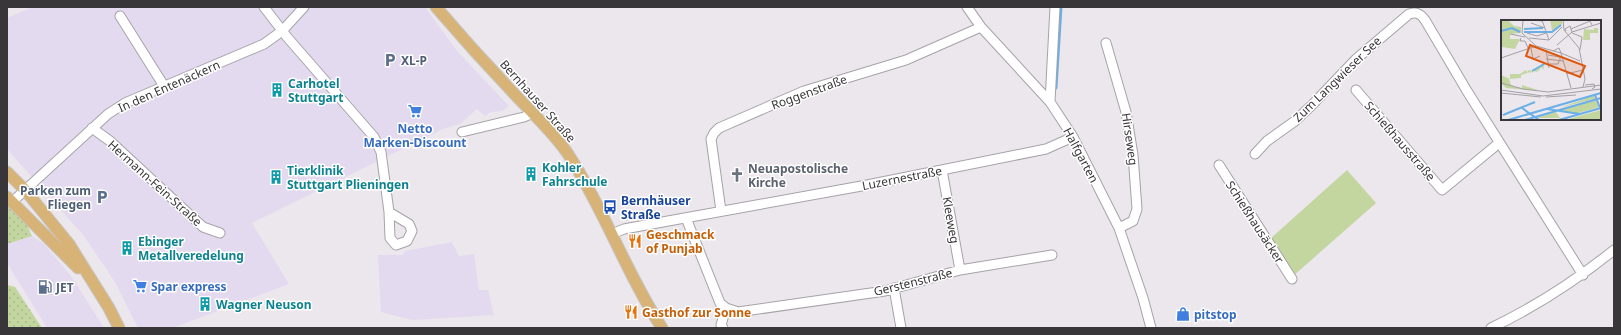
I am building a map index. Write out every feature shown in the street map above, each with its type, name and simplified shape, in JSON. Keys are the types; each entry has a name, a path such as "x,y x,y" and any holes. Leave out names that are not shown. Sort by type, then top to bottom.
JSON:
{"main road":[{"name":"Bernhauser Straße","path":"436,7 461,36 554,135 568,155 662,328"},
{"path":"7,172 25,190 69,244 90,280 109,308 119,328"},
{"path":"10,200 90,280"}],"street":[{"path":"264,7 282,31 374,137 381,152 389,212"},
{"name":"In den Entenäckern","path":"10,200 25,190 92,128 124,103 264,44 282,31 304,7"},
{"name":"Halfgarten","path":"967,7 981,26 1050,102 1073,137 1119,228 1144,298 1151,328"},
{"path":"1050,102 1055,7"},
{"name":"Zum Langwieser See","path":"1255,154 1267,141 1295,121 1312,106 1355,60 1409,14 1415,12 1421,15 1500,143"},
{"path":"120,16 164,86"},
{"name":"Roggenstraße","path":"721,211 711,138 719,128 804,91 906,60 981,26"},
{"name":"Hirseweg","path":"1106,43 1126,112 1134,163 1137,209 1133,221 1119,228"},
{"name":"Schießhausstraße","path":"1356,90 1442,190 1500,143"},
{"path":"462,132 524,117 533,112"},
{"name":"Hermann-Fein-Straße","path":"92,128 110,141 203,227 220,233"},
{"name":"Luzernestraße","path":"612,234 624,229 942,170 1046,149 1073,137"},
{"path":"1500,143 1583,275"},
{"name":"Schießhausäcker","path":"1219,165 1292,279"},
{"name":"Kleeweg","path":"942,170 960,270"},
{"path":"686,218 720,303 726,308 721,325 723,328"},
{"path":"1490,328 1542,302 1583,275 1614,250"},
{"name":"Gerstenstraße","path":"726,308 738,312 885,291 960,270 1052,255"},
{"path":"894,288 901,328"}],"shaded area":[{"path":"33,7 425,7 457,51 509,106 502,111 491,112 485,116 477,109 460,124 443,129 252,223 289,284 173,328 138,328 115,282 84,236 7,149 7,18"},
{"path":"32,236 44,244 72,277 104,328 47,328 7,263 7,244"},
{"path":"452,242 459,256 474,254 479,290 488,290 494,315 412,320 381,312 378,255 403,255 405,251"}],"green space":[{"path":"1347,170 1376,203 1292,277 1269,240"},
{"path":"7,205 25,221 32,236 7,244"},
{"path":"7,285 15,287 42,328 7,328"}],"waterway":[{"path":"1056,88 1061,7"}],"place":[{"name":"XL-P","path":"390,60"},
{"name":"Carhotel Stuttgart","path":"277,90"},
{"name":"Netto Marken-Discount","path":"415,111"},
{"name":"Kohler Fahrschule","path":"531,174"},
{"name":"Neuapostolische Kirche","path":"737,175"},
{"name":"Tierklinik Stuttgart Plieningen","path":"276,177"},
{"name":"Parken zum Fliegen","path":"102,197"},
{"name":"Bernhäuser Straße","path":"610,207"},
{"name":"Geschmack of Punjab","path":"635,241"},
{"name":"Ebinger Metallveredelung","path":"127,248"},
{"name":"Spar express","path":"140,286"},
{"name":"JET","path":"45,287"},
{"name":"Wagner Neuson","path":"205,304"},
{"name":"Gasthof zur Sonne","path":"631,312"},
{"name":"pitstop","path":"1183,314"}]}
